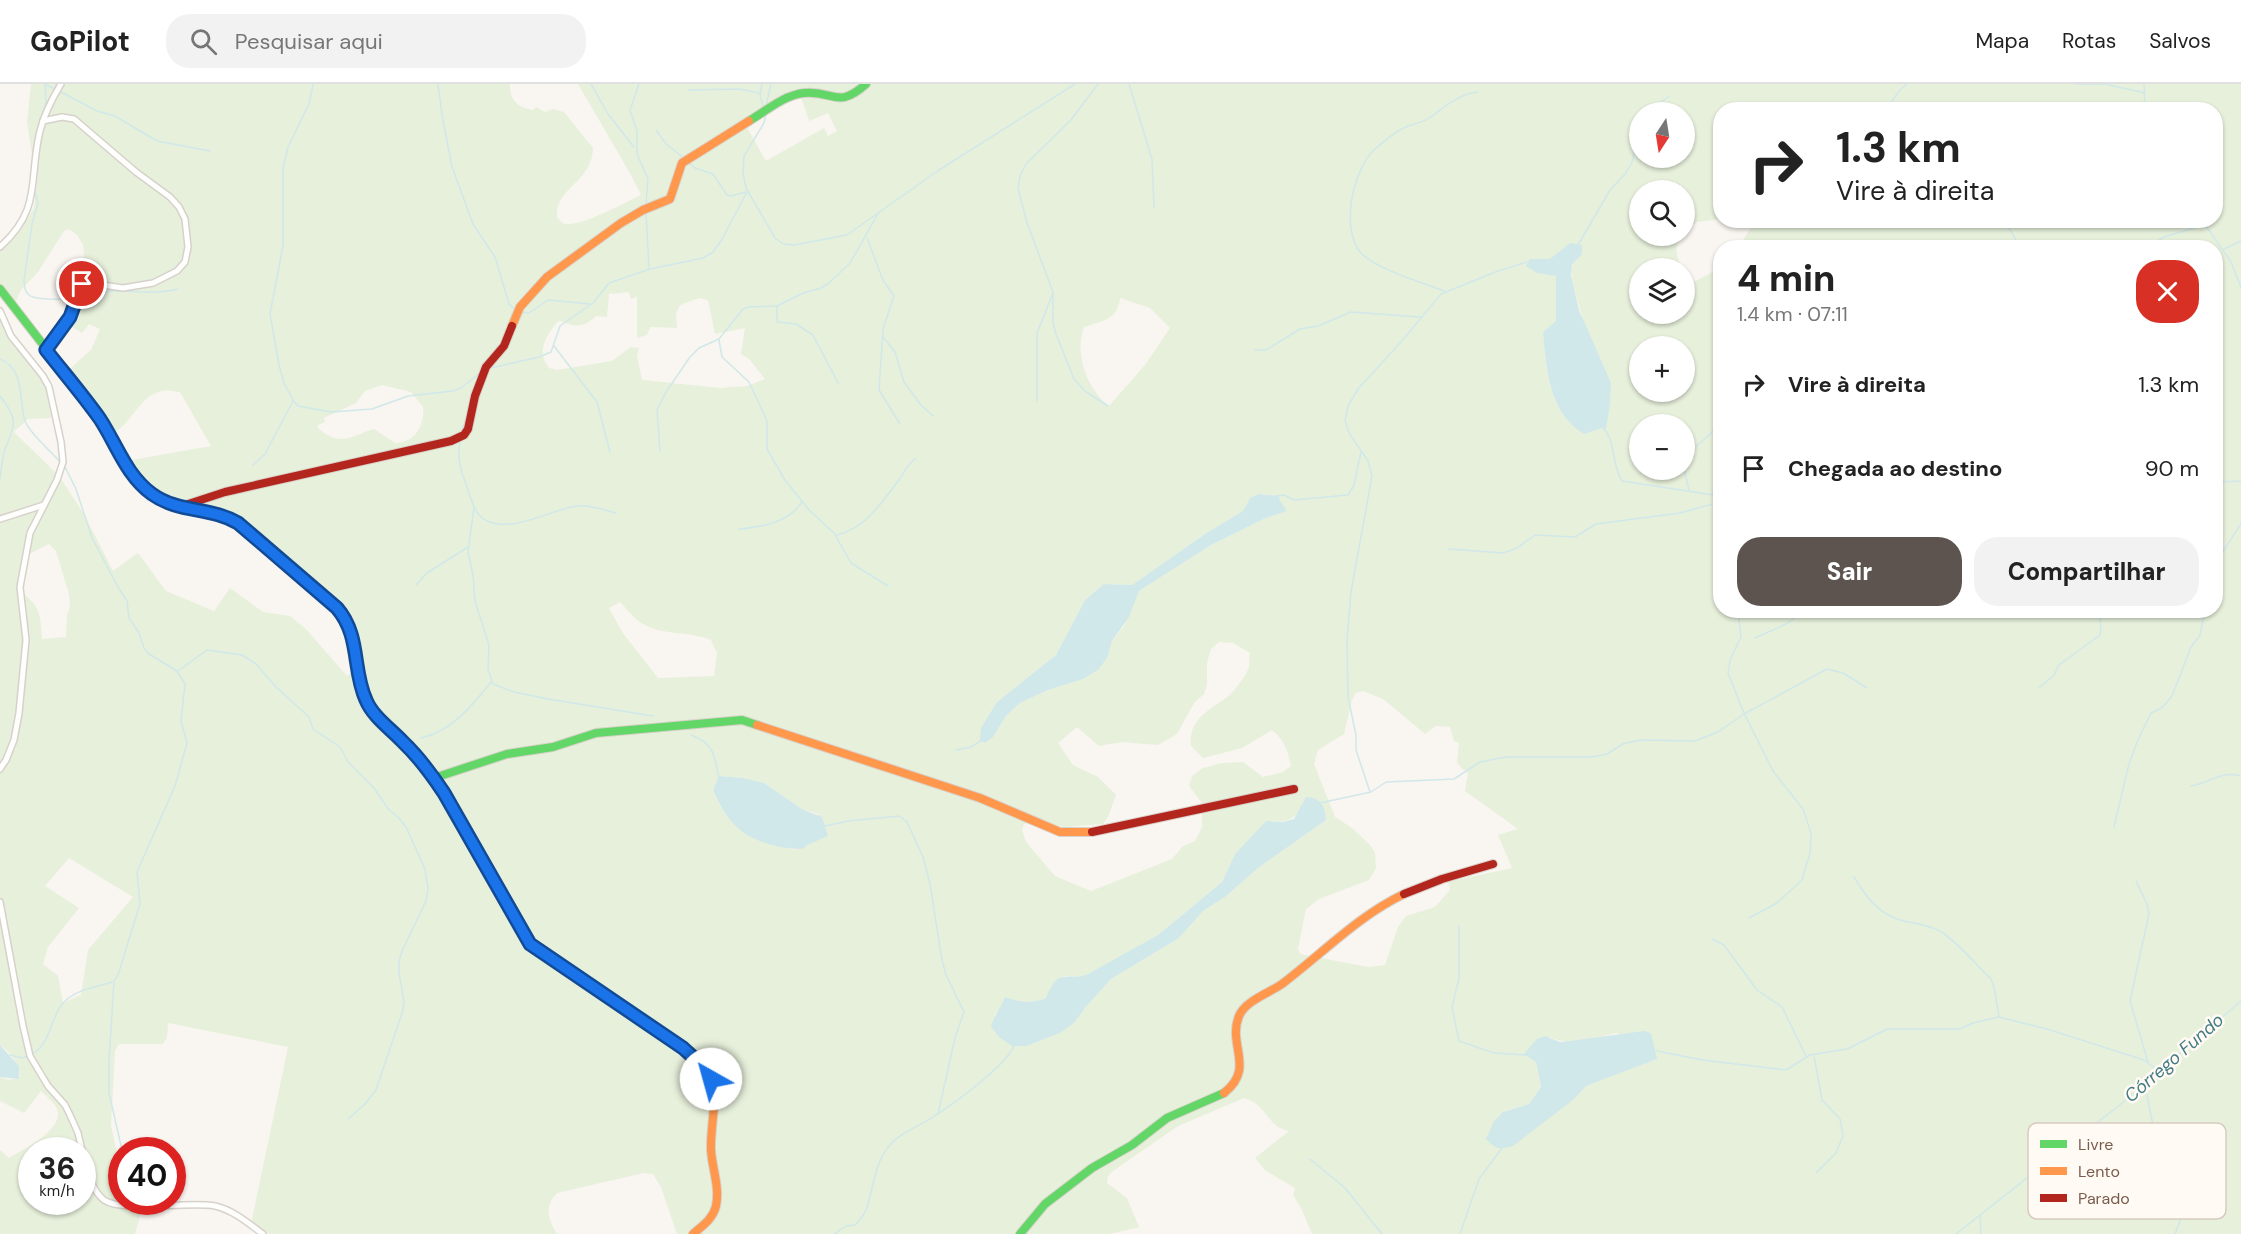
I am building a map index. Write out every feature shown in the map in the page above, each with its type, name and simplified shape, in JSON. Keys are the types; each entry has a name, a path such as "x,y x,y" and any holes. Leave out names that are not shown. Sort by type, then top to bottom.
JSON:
{"street":[{"path":"0,247 21,226 27,212 34,185 39,132 52,98 61,84"},
{"path":"179,507 225,492 459,438 468,429 475,396 486,367 504,346 520,308 547,277 626,220 642,210 670,199 682,163 782,100 802,93 848,98 866,84"},
{"path":"43,121 62,117 74,119 136,172 170,196 185,219 188,247 185,262 177,272 153,283 123,288 82,284 70,317 46,350"},
{"path":"0,289 100,419 129,472 152,494 179,507 220,515 238,523 343,615 351,632 366,701 377,717 405,744 434,778 530,944 683,1048 695,1057 708,1073 714,1089 711,1150 717,1198 711,1218 693,1234"},
{"path":"0,311 11,336 43,376 51,392 63,462 57,480 30,533 20,583 26,640 19,713 14,740 0,769"},
{"path":"0,519 44,505"},
{"path":"434,778 507,754 553,747 596,734 742,720 806,739 980,798 1060,831 1086,833 1103,831 1294,789"},
{"path":"1020,1234 1045,1204 1092,1168 1132,1145 1167,1118 1225,1092 1233,1086 1240,1069 1238,1023 1241,1012 1248,1006 1292,976 1355,925 1393,900 1445,878 1493,864"},
{"path":"0,902 30,1056 48,1086 65,1105 79,1137"},
{"path":"96,1190 110,1203 202,1204 217,1207 241,1218 263,1234"}],"green space":[{"path":"31,84 510,84 511,95 519,105 533,110 536,107 545,112 553,109 564,112 593,148 587,169 567,191 558,207 557,217 567,224 595,217 641,195 578,84 2241,84 2241,1234 1312,1234 1293,1195 1295,1188 1266,1171 1255,1158 1289,1131 1276,1125 1257,1104 1244,1098 1178,1126 1108,1176 1107,1183 1127,1198 1139,1227 1110,1234 677,1234 661,1187 653,1174 644,1173 557,1193 550,1203 549,1213 557,1234 270,1234 251,1224 288,1047 168,1023 167,1037 163,1044 119,1044 115,1051 111,1126 113,1137 108,1137 108,1215 139,1215 135,1234 0,1234 0,1150 9,1158 18,1153 18,1215 96,1215 96,1137 42,1137 55,1124 58,1117 56,1107 41,1091 24,1113 0,1101 0,1077 10,1080 20,1076 13,1059 0,1045 0,315 4,330 29,356 48,389 51,418 28,419 14,432 59,476 84,514 113,571 138,553 166,591 214,611 230,588 263,612 290,616 306,629 347,676 354,671 339,612 278,561 222,519 177,510 154,498 123,474 126,461 211,446 180,392 168,390 153,394 146,399 124,425 110,435 65,373 91,350 100,329 89,324 82,333 61,320 78,295 85,266 83,245 77,235 69,229 64,231 38,272 21,290 15,303 0,296 0,249 21,230 34,208 38,171 32,155 27,122","holes":["800,93 809,121 828,113 837,131 828,136 824,128 766,161 745,124","1557,255 1578,259 1572,267 1572,278 1585,324 1602,428 1584,434 1563,415 1556,402 1548,374 1543,332 1557,321 1556,276 1537,273 1541,260 1550,260","629,292 631,299 637,297 637,338 647,335 650,327 677,328 676,313 680,305 699,298 708,300 715,334 745,328 741,354 749,359 765,379 747,386 720,388 642,380 637,356 639,348 631,347 612,361 557,370 549,368 543,356 544,344 557,322 580,325 596,316 607,317 609,294","1120,298 1150,308 1170,328 1145,365 1109,406 1101,399 1089,381 1082,359 1081,337 1084,327 1108,318 1119,305","382,385 411,392 423,407 422,420 417,432 408,440 395,443 374,429 346,439 339,439 333,438 318,428 318,425 325,422 324,418 356,403 365,391","1259,494 1273,495 1287,511 1266,518 1211,545 1139,591 1124,626 1112,641 1107,658 1083,679 1048,690 1020,703 1006,716 993,737 997,702 1056,655 1085,600 1104,584 1132,585 1205,534 1243,511 1250,498","49,544 56,551 69,594 70,606 66,637 42,639 37,608 23,594 21,586 29,554","620,602 635,618 654,629 711,640 717,653 714,676 658,678 622,632 609,608","1219,642 1233,643 1250,653 1249,667 1240,684 1230,695 1206,712 1196,723 1191,737 1191,746 1203,758 1242,748 1272,730 1285,746 1291,766 1283,772 1263,777 1243,762 1222,763 1203,768 1192,776 1189,786 1202,803 1202,827 1195,841 1183,846 1172,859 1091,891 1055,876 1026,842 1022,830 1024,824 1030,821 1065,827 1103,824 1116,795 1098,777 1073,765 1058,743 1077,727 1099,746 1122,742 1158,745 1177,734 1194,703 1204,694 1207,685 1207,663 1211,649","1363,691 1383,699 1425,734 1436,726 1450,727 1454,741 1459,743 1457,762 1462,769 1468,772 1465,791 1518,829 1498,835 1512,868 1448,882 1450,890 1435,907 1406,916 1398,927 1385,965 1368,967 1300,954 1298,949 1306,909 1319,899 1369,880 1376,868 1375,853 1370,845 1352,828 1335,817 1314,764 1318,750 1344,734 1352,700 1356,693","719,776 764,783 802,809 818,814 820,838 795,850 767,842 745,832 736,825 720,805 713,790","1302,808 1326,820 1258,868 1225,897 1203,911 1179,938 1111,979 1075,1022 1062,1032 1027,1046 994,1015 1001,1009 1005,997 1026,1002 1046,998 1053,985 1062,977 1086,976 1158,935 1222,882 1235,854 1266,821 1282,821 1294,817","69,858 133,897 88,950 81,995 63,1003 58,976 43,964 48,947 79,908 45,886","1617,1033 1657,1059 1585,1086 1573,1100 1547,1119 1503,1112 1529,1104 1541,1087 1536,1062 1550,1037 1556,1040 1573,1041"]}],"water":[{"path":"1570,243 1582,245 1582,254 1572,265 1571,275 1579,310 1611,383 1606,429 1602,428 1584,434 1563,415 1556,402 1548,374 1543,332 1556,321 1556,276 1537,273 1526,266 1530,259 1550,259"},
{"path":"1259,494 1279,496 1287,511 1266,518 1211,545 1139,591 1129,617 1112,641 1107,658 1099,669 1083,679 1048,690 1020,703 1006,716 993,737 985,743 980,740 981,728 997,702 1056,655 1085,600 1104,584 1132,585 1205,534 1243,511 1250,498"},
{"path":"719,776 764,783 802,809 822,817 828,836 805,848 798,849 780,847 752,838 735,825 721,806 713,790"},
{"path":"1306,797 1319,801 1325,811 1326,820 1258,868 1225,897 1203,911 1179,938 1111,979 1075,1022 1062,1032 1027,1046 1012,1046 999,1037 991,1027 1005,997 1026,1002 1046,998 1056,980 1086,975 1158,935 1222,882 1235,854 1266,821 1283,822 1294,819"},
{"path":"1644,1031 1651,1033 1657,1059 1586,1086 1573,1100 1513,1146 1498,1148 1486,1139 1494,1121 1503,1112 1529,1104 1541,1087 1536,1062 1524,1054 1537,1039 1545,1036 1560,1042"},
{"path":"0,1045 19,1066 19,1079 0,1077"}],"waterway":[{"path":"43,113 46,103 45,84"},
{"path":"313,84 309,104 288,147 283,168 283,246 270,314 279,365 284,383 293,400 298,406 331,412 372,409 408,396 453,391 461,388 481,372"},
{"path":"438,84 452,167 473,224 495,257 509,304 516,311"},
{"path":"591,84 608,114 634,147"},
{"path":"639,84 630,110 637,131 637,154 648,179 646,205"},
{"path":"762,84 760,95 764,109"},
{"path":"766,106 771,84"},
{"path":"766,114 764,123 744,156 743,173 746,188 775,238 783,244 794,245 847,235 939,170 1075,84"},
{"path":"1098,84 1070,121 1026,164 1020,176 1018,188 1027,223 1053,292 1053,323 1056,334 1074,379 1085,391 1108,406"},
{"path":"1129,84 1152,159 1154,207"},
{"path":"1891,102 1907,84"},
{"path":"2076,84 2105,84 2145,93"},
{"path":"2144,84 2145,102"},
{"path":"46,85 55,89"},
{"path":"688,90 740,89 759,93"},
{"path":"59,91 97,111 115,116 157,141 210,151"},
{"path":"1444,291 1378,265 1361,253 1351,230 1352,200 1360,171 1367,159 1390,136 1427,119 1457,99 1477,92"},
{"path":"1662,102 1669,96"},
{"path":"656,130 666,144 685,159"},
{"path":"688,162 695,168 713,174 727,195 746,192"},
{"path":"1578,245 1610,190 1629,168"},
{"path":"34,189 38,203 32,224 24,281 25,289 32,297 73,299"},
{"path":"491,368 551,352 560,326 593,303 609,283 650,269 703,258 713,252 747,192"},
{"path":"660,451 657,410 666,392 690,357 699,348 719,339 743,309 777,306 829,283 850,263 879,212"},
{"path":"646,213 649,268"},
{"path":"2009,228 2016,240"},
{"path":"2159,240 2194,228"},
{"path":"2208,228 2216,240"},
{"path":"867,238 883,280 894,296 883,329 879,390 900,424"},
{"path":"2224,249 2241,241"},
{"path":"2223,250 2231,262 2241,287"},
{"path":"1370,792 1356,750 1356,735 1348,697 1347,639 1351,592 1372,476 1368,461 1349,433 1345,421 1348,406 1358,389 1441,294 1527,262"},
{"path":"78,299 111,291 153,292 178,289"},
{"path":"1037,401 1037,333 1053,293"},
{"path":"521,312 529,313 548,300 590,304"},
{"path":"777,306 777,322 796,324 813,335 838,383"},
{"path":"1255,350 1266,350 1300,329 1318,326 1351,312 1420,317"},
{"path":"883,337 895,352 904,382 921,405 933,416"},
{"path":"719,340 722,357 749,382 767,421 767,449 785,480 809,510 834,533 851,563 888,586"},
{"path":"554,346 597,402 610,452"},
{"path":"0,359 14,370 20,386 27,426 61,463"},
{"path":"0,396 10,410 13,421 3,456 0,479"},
{"path":"253,465 265,454 293,401"},
{"path":"461,433 468,412"},
{"path":"1603,428 1610,440 1616,468 1622,481 1713,495"},
{"path":"1695,448 1713,431"},
{"path":"460,441 460,466 472,503 479,515 488,522 513,524 576,506 616,513"},
{"path":"1277,496 1284,495 1294,500 1348,495 1354,485 1361,452"},
{"path":"837,535 865,521 915,459"},
{"path":"65,467 76,489 92,538 127,601 129,618 139,633 144,648 149,654 177,671 185,684 181,721 187,743 175,786 137,872 140,904 118,975 114,981 109,1093 119,1137"},
{"path":"1687,480 1689,490"},
{"path":"2223,482 2241,481"},
{"path":"739,529 774,523 789,515 802,502"},
{"path":"1449,549 1503,553 1517,548 1535,535 1575,537 1596,524 1680,513 1713,504"},
{"path":"474,507 468,552 475,601 489,645 488,669 493,684 514,692 548,699 653,716"},
{"path":"2223,551 2241,524"},
{"path":"416,585 427,573 468,547"},
{"path":"1739,618 1741,637 1730,660 1728,673 1744,713"},
{"path":"1755,638 1795,618"},
{"path":"2039,688 2054,675 2059,665 2100,635 2100,618"},
{"path":"2114,827 2129,764 2137,742 2151,713 2163,707 2172,696 2191,647 2200,635 2203,618"},
{"path":"178,671 207,650 242,655 256,664 276,687 309,717 313,729 340,747 349,763 374,788 389,810 399,818 406,827 425,869 428,889 426,901 399,961 404,1003 402,1013 376,1090 365,1104 348,1119"},
{"path":"1320,803 1371,792 1386,782 1454,779 1480,762 1506,757 1592,757 1607,754 1623,744 1640,740 1695,741 1718,732 1744,714 1827,669 1843,673 1867,688"},
{"path":"421,738 452,724 491,682"},
{"path":"1745,715 1773,771 1803,809 1811,833 1810,853 1802,880 1777,903 1749,918"},
{"path":"691,735 699,738 709,747 719,778"},
{"path":"956,750 971,747 982,740"},
{"path":"2191,786 2222,776 2241,776"},
{"path":"825,826 848,821 900,816 907,822 923,857 930,884 942,960 946,975 964,1012 955,1038 938,1114"},
{"path":"1854,877 1869,898 1888,915 1936,929 1960,948 1991,979 1999,1016"},
{"path":"2136,881 2147,904 2149,914 2130,1001 2148,1062"},
{"path":"1459,926 1459,978 1452,1007 1459,1041 1494,1053 1526,1055"},
{"path":"1712,939 1724,945 1757,990 1782,1007 1806,1056"},
{"path":"32,1054 43,1043 64,1002 81,991 112,982"},
{"name":"Córrego Fundo","path":"2097,1123 2241,1001"},
{"path":"1657,1051 1702,1060 1786,1070 1810,1055 1847,1049 1887,1029 1960,1029 1973,1023 1999,1017 2047,1029 2144,1060 2156,1069 2164,1067"},
{"path":"834,1234 846,1226 855,1225 864,1214 879,1163 889,1146 901,1135 931,1118 980,1083 1002,1062 1015,1044"},
{"path":"10,1055 23,1058 28,1056"},
{"path":"1814,1056 1822,1100 1840,1119 1843,1136 1836,1153 1816,1173"},
{"path":"2145,1085 2153,1123"},
{"path":"1460,1234 1479,1179 1502,1148"},
{"path":"1310,1159 1345,1188 1382,1234"},
{"name":"Córrego Fundo","path":"1956,1234 2028,1177"},
{"name":"Córrego Fundo","path":"1980,1216 1981,1234"},
{"path":"2175,1234 2181,1219"}],"traffic: fast":[{"path":"749,121 782,100 797,94 814,93 842,97 856,92 866,84"},
{"path":"0,289 86,400 128,468 143,486 152,494 173,504 217,514 238,523 325,599"},
{"path":"434,778 507,754 553,747 596,733 742,720 757,725"},
{"path":"495,883 530,944 687,1052"},
{"path":"1020,1234 1045,1204 1092,1168 1132,1145 1167,1118 1224,1093"}],"traffic: slow":[{"path":"512,326 520,307 547,277 621,223 643,210 670,199 682,163 749,121"},
{"path":"325,599 343,615 354,645 366,701 377,717 429,771 495,883"},
{"path":"757,725 980,798 1060,832 1092,832"},
{"path":"1224,1093 1233,1084 1238,1074 1240,1065 1236,1027 1239,1016 1246,1006 1282,984 1371,913 1404,894"},
{"path":"687,1052 707,1072 713,1089 711,1150 717,1192 716,1206 712,1215 693,1234"}],"traffic: jam":[{"path":"179,507 225,492 451,441 464,435 468,429 475,396 486,367 504,346 512,326"},
{"path":"1092,832 1294,789"},
{"path":"1404,894 1442,879 1493,864"}],"route":[{"path":"82,284 70,317 46,350 100,419 129,472 152,494 169,504 228,517 238,523 337,608 351,632 362,692 369,707 429,771 444,793 530,944 683,1048 695,1057 711,1079"}]}
